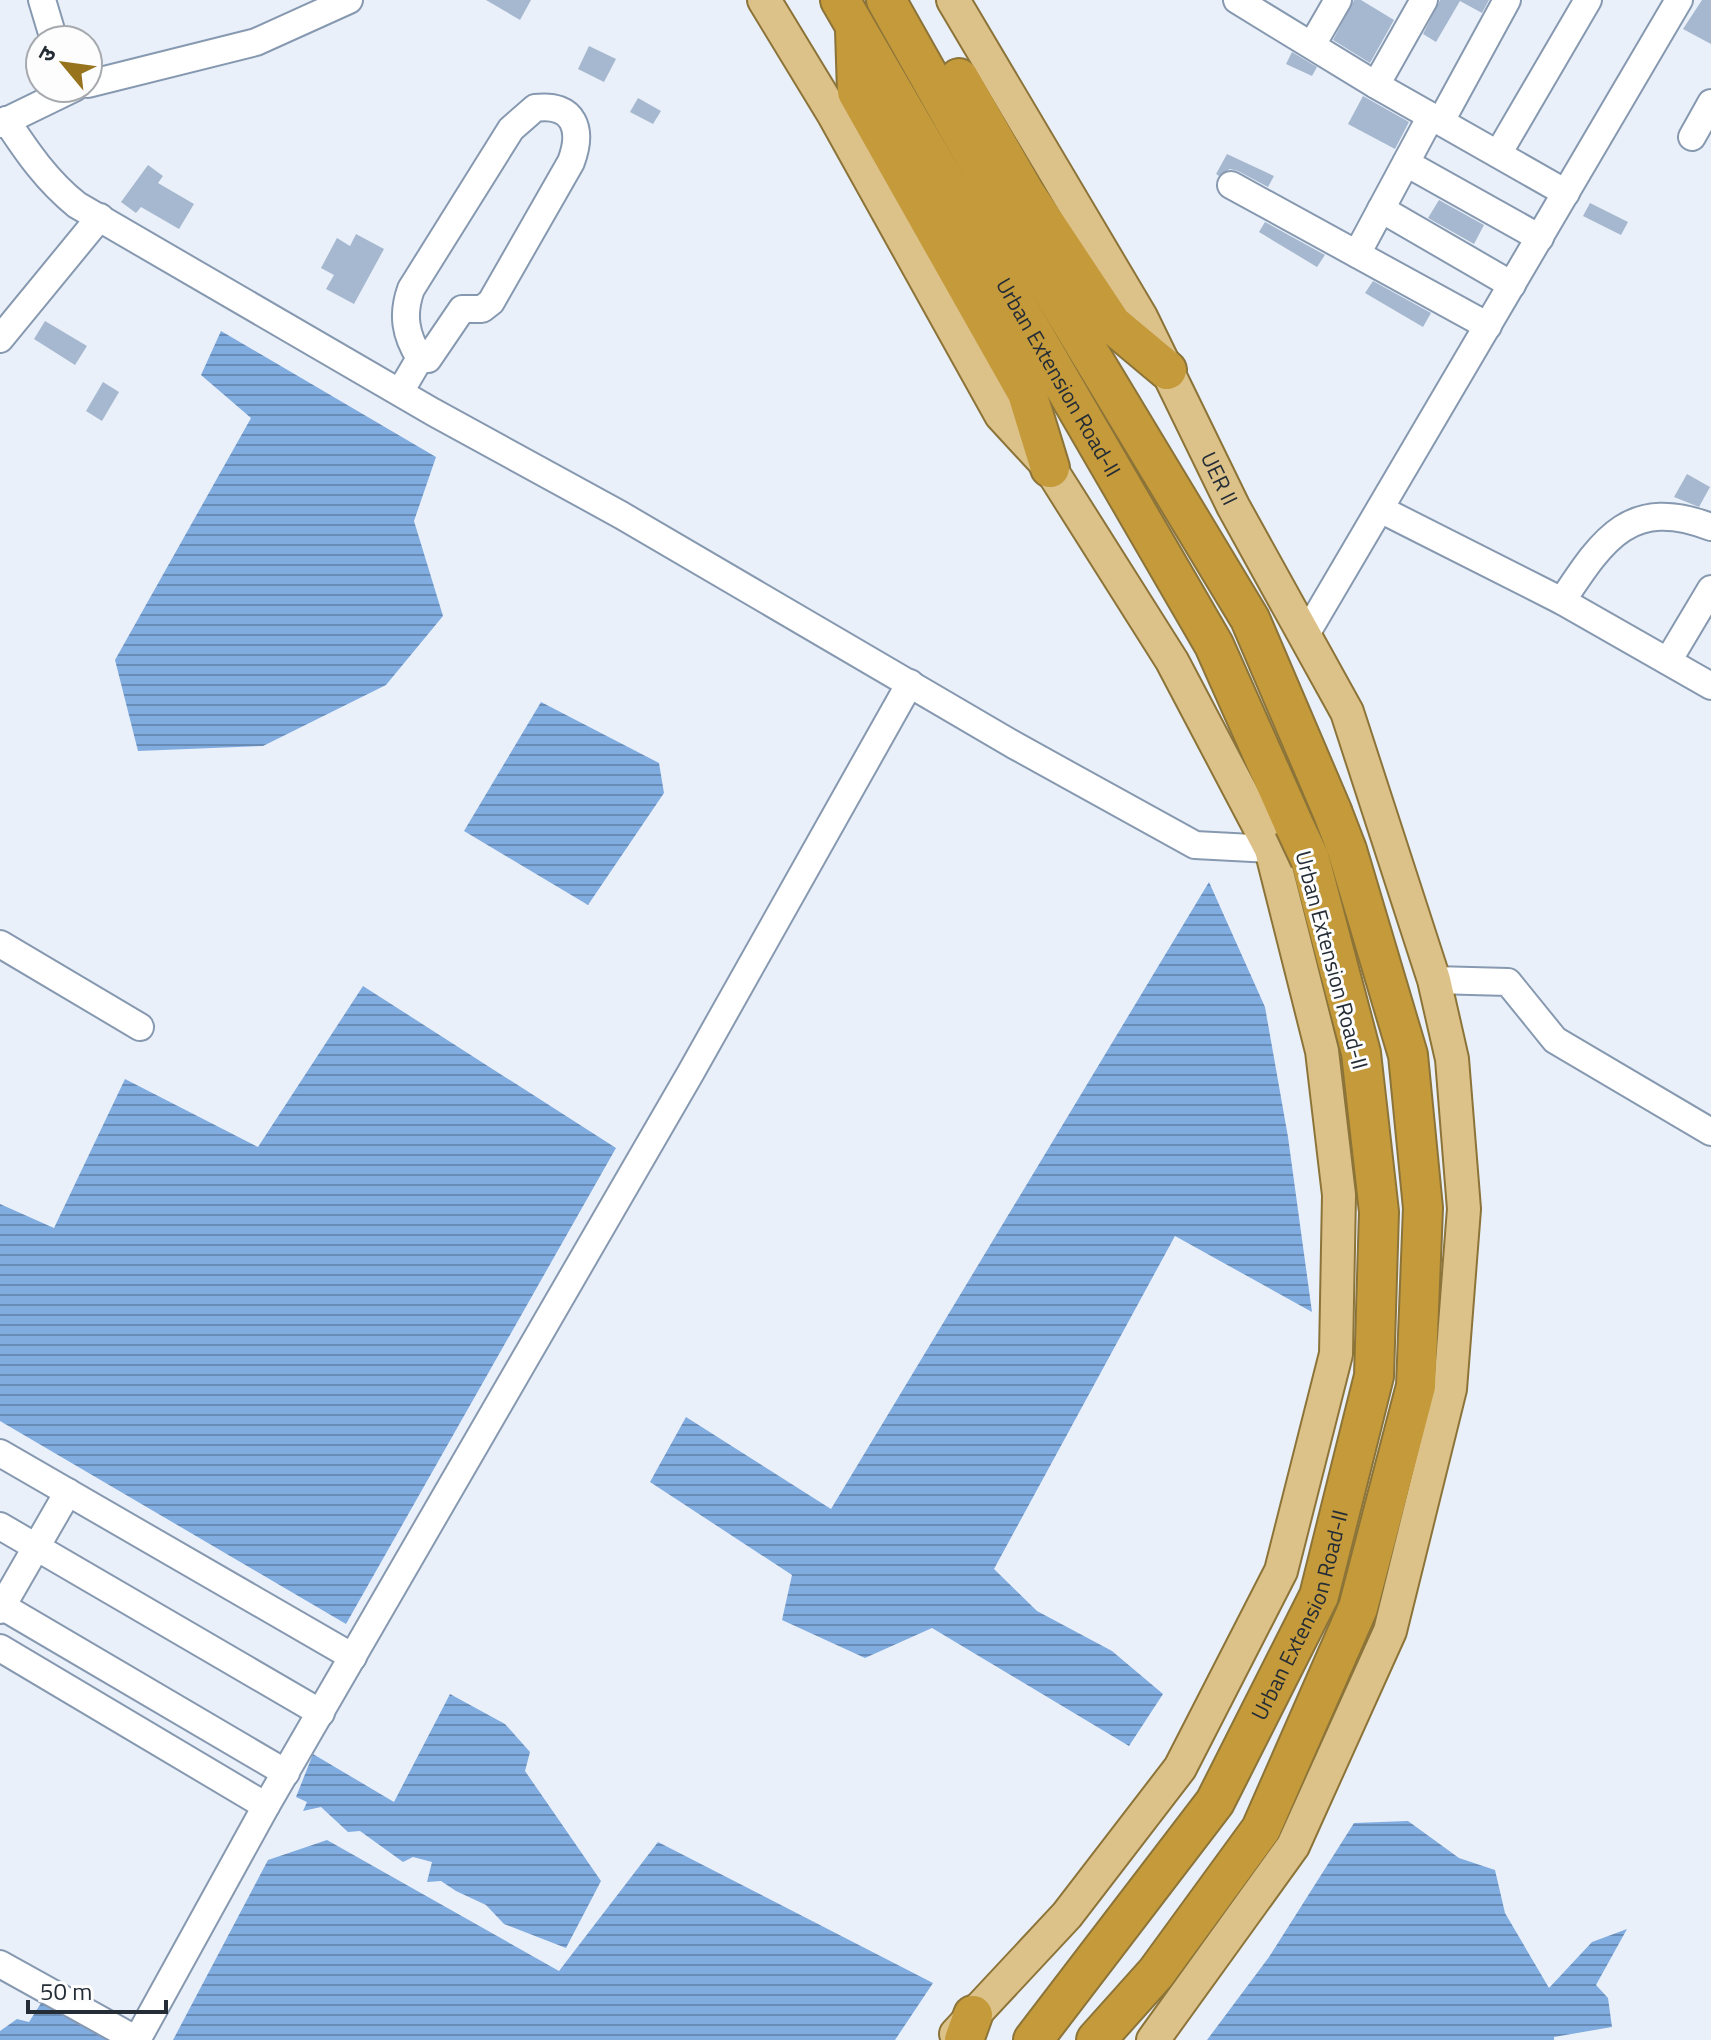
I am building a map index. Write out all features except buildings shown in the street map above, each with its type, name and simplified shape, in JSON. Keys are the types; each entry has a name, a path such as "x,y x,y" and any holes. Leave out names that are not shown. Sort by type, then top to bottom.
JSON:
{"highway":[{"path":"886,0 948,57 1025,193 1112,324 1167,370"},
{"name":"Urban Extension Road-II","path":"886,0 1022,241 1250,619 1341,834 1408,1055 1423,1208 1416,1386 1358,1608 1261,1829 1156,1973 1096,2040"},
{"path":"847,12 857,92 1027,393 1050,468"},
{"name":"Urban Extension Road-II","path":"847,12 1214,645 1294,844 1361,1053 1379,1212 1374,1376 1319,1596 1215,1802 1033,2040"}],"main road":[{"path":"764,0 834,115 1001,415 1050,468 1172,661 1294,844 1339,1195 1336,1354 1281,1571 1180,1768 1067,1915 962,2032"},
{"name":"UER II","path":"953,0 1141,317 1233,506 1347,712 1434,980 1452,1059 1464,1209 1450,1389 1390,1631 1293,1846 1153,2040"}],"street":[{"path":"42,0 49,24"},
{"path":"104,80 256,42 349,0"},
{"path":"1237,0 1267,7 1312,45 1376,85 1566,193"},
{"path":"1312,45 1338,0"},
{"path":"1376,85 1424,0"},
{"path":"1357,254 1406,163 1507,0"},
{"path":"1498,154 1588,0"},
{"path":"1305,636 1679,0"},
{"path":"1692,137 1711,103"},
{"path":"40,104 3,122 54,187 77,205 400,392 621,515 1014,745 1195,845 1294,844 1341,834 1388,836"},
{"path":"535,108 560,110 577,127 571,162 491,302 482,309 462,309 428,359 420,358 410,340 405,317 411,289 511,129 535,108"},
{"path":"1406,163 1540,238"},
{"path":"1231,185 1488,326"},
{"path":"1381,209 1512,285"},
{"path":"0,339 100,217"},
{"path":"400,392 420,358"},
{"path":"1380,509 1562,601 1711,686"},
{"path":"1562,601 1589,560 1625,526 1645,517 1664,516 1689,519 1711,527"},
{"path":"1668,661 1711,589"},
{"path":"0,1964 137,2040 266,1806 690,1074 910,683"},
{"path":"0,944 140,1027"},
{"path":"1434,980 1508,982 1555,1040 1711,1132"},
{"path":"0,1453 353,1657"},
{"path":"68,1492 1,1607 286,1773"},
{"path":"0,1526 321,1713"},
{"path":"0,1648 266,1806"}],"water":[{"path":"221,331 436,457 414,521 443,616 386,685 263,746 138,751 115,660 251,418 201,375"},
{"path":"541,702 659,763 664,793 588,905 464,831"},
{"path":"1209,882 1265,1007 1288,1137 1312,1312 1175,1236 994,1569 1037,1611 1112,1651 1163,1694 1129,1746 932,1628 865,1658 782,1620 792,1575 650,1482 686,1417 831,1509"},
{"path":"363,986 616,1148 346,1624 0,1421 0,1204 54,1228 125,1079 258,1147"},
{"path":"450,1694 505,1724 530,1752 525,1771 601,1881 566,1948 504,1924 486,1905 441,1881 427,1882 432,1862 413,1857 403,1862 360,1831 348,1832 321,1807 303,1811 307,1802 296,1797 313,1754 394,1802"},
{"path":"1408,1821 1459,1858 1495,1870 1505,1913 1549,1988 1592,1942 1627,1929 1596,1985 1608,1998 1612,2027 1554,2037 1554,2040 1207,2040 1269,1957 1354,1823"},
{"path":"327,1840 559,1971 658,1842 933,1983 895,2040 173,2040 268,1860"},
{"path":"43,2000 109,2040 0,2040 0,2031 17,2019 29,2022"}]}
